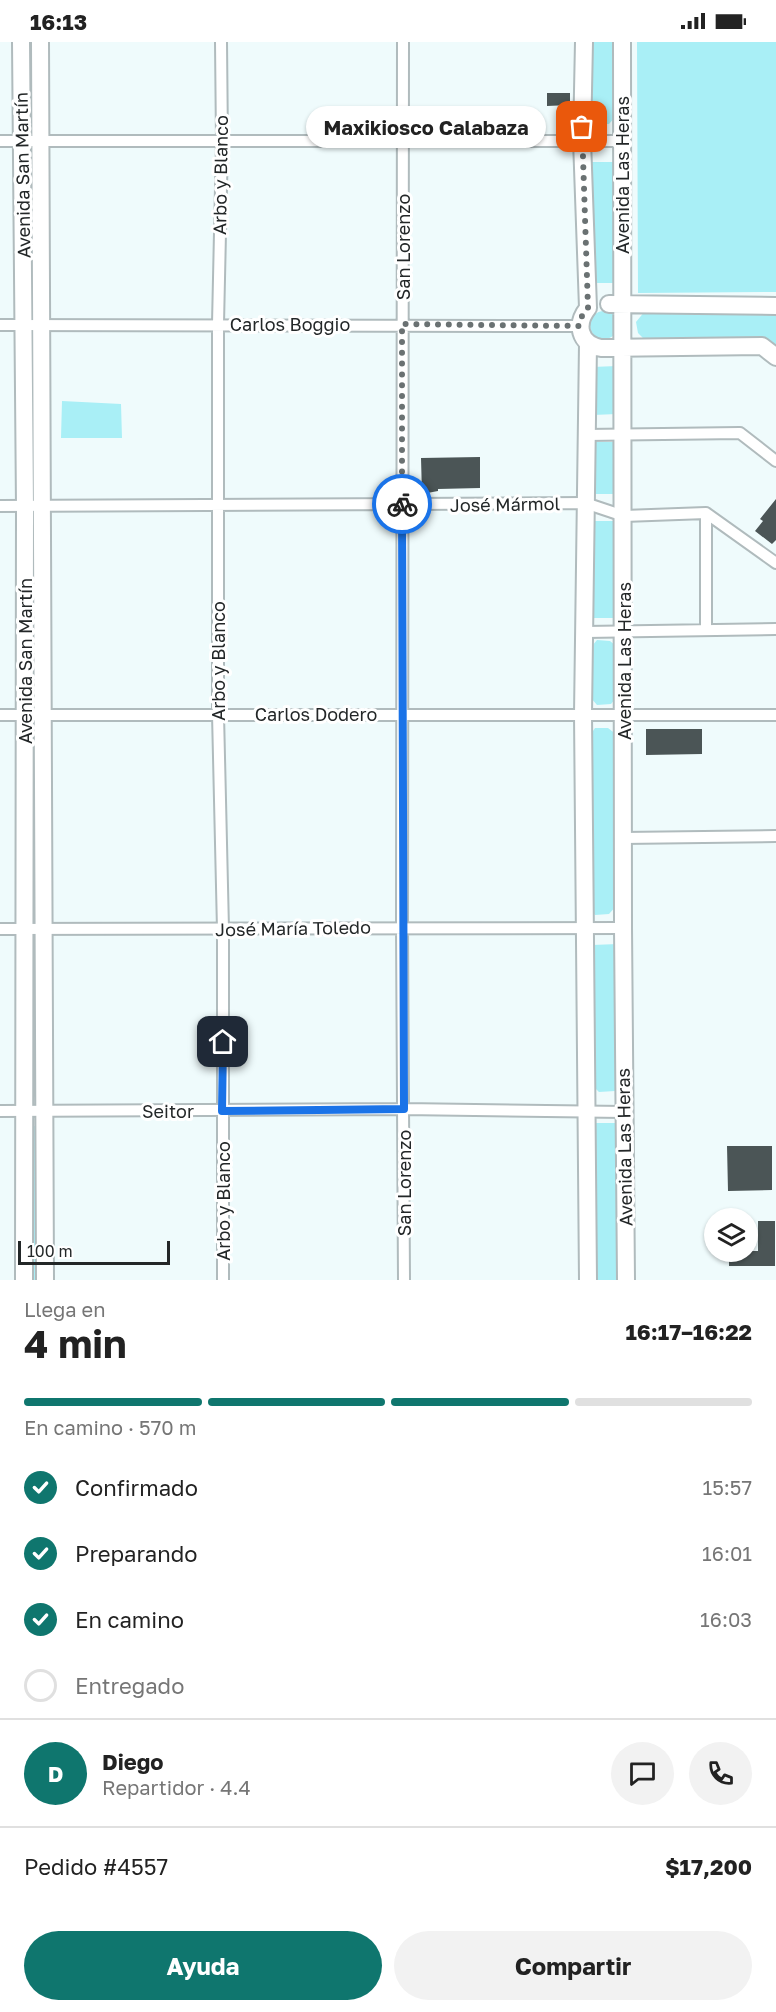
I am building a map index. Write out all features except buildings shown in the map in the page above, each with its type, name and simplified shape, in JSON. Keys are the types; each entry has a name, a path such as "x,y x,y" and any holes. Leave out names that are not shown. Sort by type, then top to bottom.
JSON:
{"main road":[{"name":"Avenida San Martín","path":"21,42 20,141 25,507 43,929 24,1280"},
{"name":"Avenida San Martín","path":"40,42 43,507 24,929 45,1280"},
{"name":"Avenida Las Heras","path":"584,42 582,140 588,308 582,316 586,435 583,927 588,1280"},
{"name":"Avenida Las Heras","path":"622,42 618,325 624,435 623,1112 626,1280"},
{"path":"588,308 596,304 618,325 762,346 776,357"},
{"path":"583,335 601,348 618,325 776,306"}],"street":[{"name":"Arbo y Blanco","path":"221,42 218,714 223,929 223,1280"},
{"name":"San Lorenzo","path":"403,42 404,1280"},
{"path":"0,141 621,141"},
{"name":"Carlos Boggio","path":"0,325 402,324 583,335"},
{"path":"586,435 740,433 776,461"},
{"name":"José Mármol","path":"0,507 585,503 624,516 706,513"},
{"path":"706,513 776,563"},
{"path":"706,513 706,630"},
{"path":"586,632 776,628"},
{"name":"Carlos Dodero","path":"0,715 776,715"},
{"path":"623,838 776,836"},
{"name":"José María Toledo","path":"0,929 623,928"},
{"name":"Seitor","path":"0,1111 404,1109 623,1112"}],"shaded area":[{"path":"589,42 617,42 617,115 609,124 594,124 588,117"},
{"path":"637,42 776,42 776,292 638,293"},
{"path":"591,162 613,162 615,283 593,283"},
{"path":"29,166 36,166 37,310 31,310"},
{"path":"604,311 614,315 618,325 614,335 604,339 594,335 590,325 594,315"},
{"path":"645,311 776,313 776,348 643,338 638,333 636,322"},
{"path":"617,366 617,414 593,415 592,367"},
{"path":"62,401 121,404 122,438 61,438"},
{"path":"592,442 616,442 616,494 592,494"},
{"path":"591,521 615,521 615,618 591,618"},
{"path":"597,640 610,641 616,646 616,698 611,704 597,705 591,698 592,646"},
{"path":"595,728 608,728 617,735 617,905 609,914 595,915 587,905 589,737"},
{"path":"30,739 37,739 40,910 33,910"},
{"path":"618,944 619,1082 615,1091 599,1092 593,1086 592,945"},
{"path":"30,949 37,949 37,1097 31,1097"},
{"path":"593,1123 616,1123 616,1280 593,1280"},
{"path":"32,1126 40,1126 41,1280 33,1280"}],"way so far":[{"path":"402,504 402,324 579,326 588,308 582,127"}],"place":[{"name":"Maxikiosco Calabaza","path":"582,127"}],"route":[{"path":"223,1042 222,1111 404,1109 402,504"}]}
